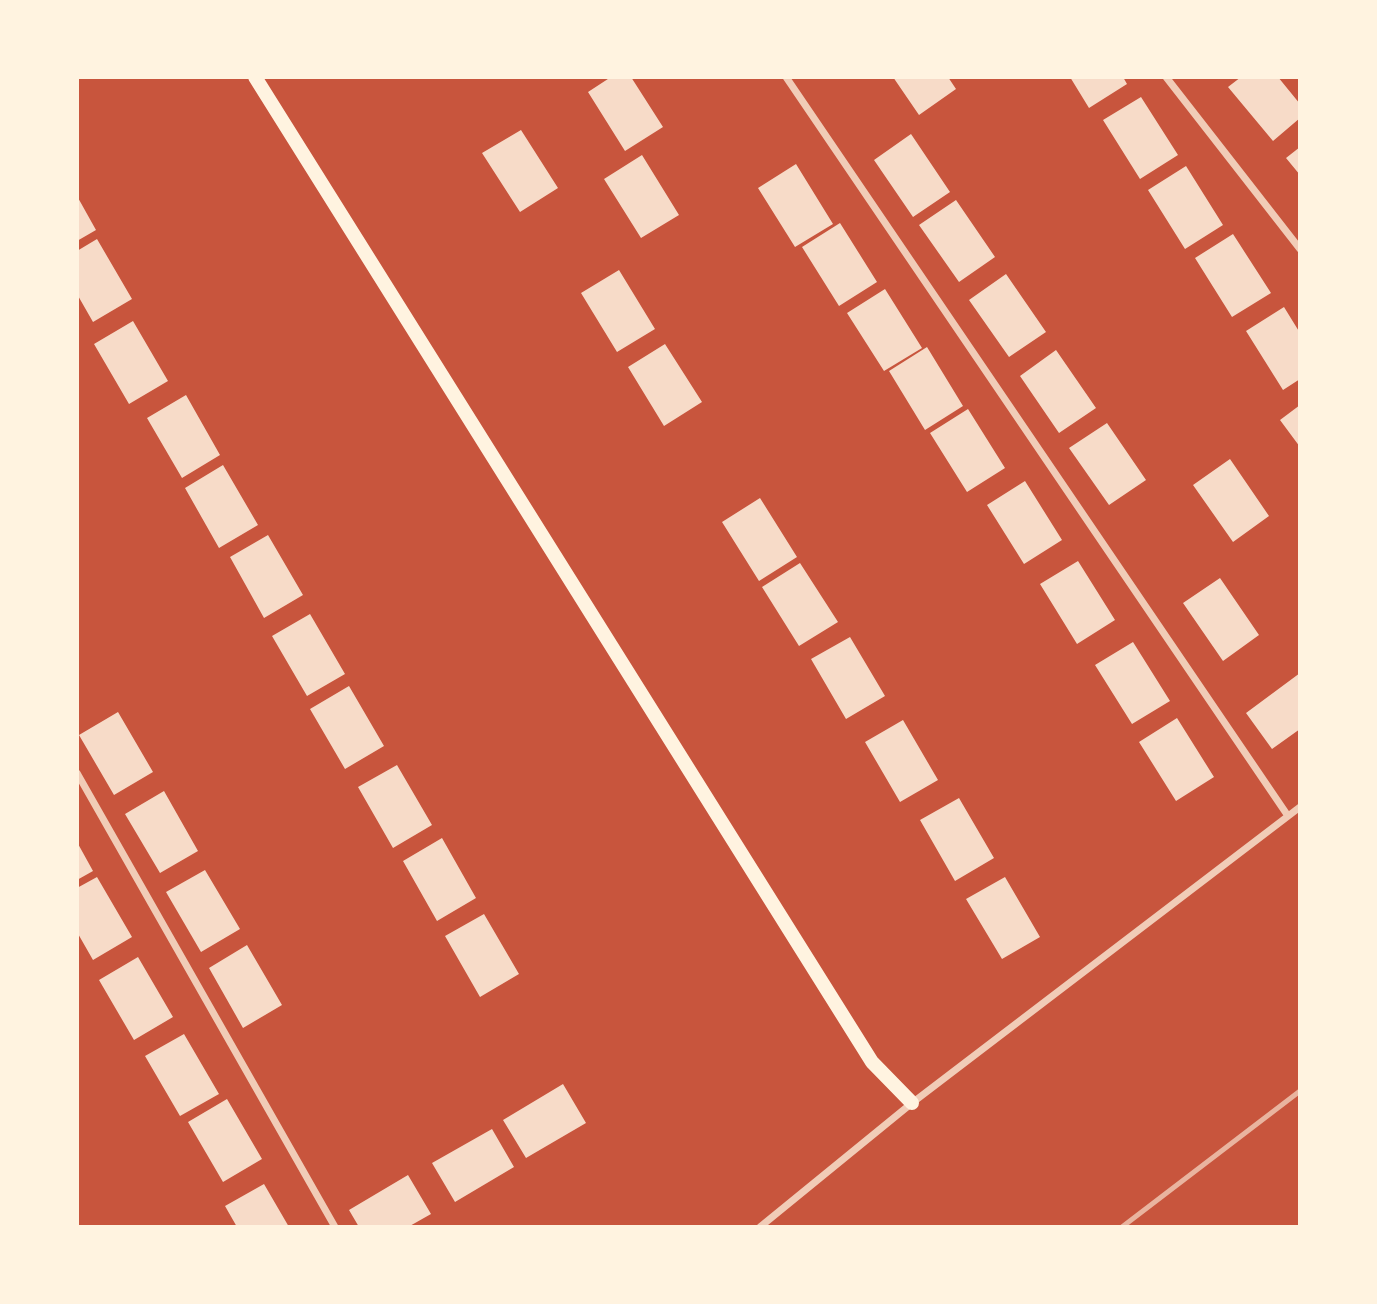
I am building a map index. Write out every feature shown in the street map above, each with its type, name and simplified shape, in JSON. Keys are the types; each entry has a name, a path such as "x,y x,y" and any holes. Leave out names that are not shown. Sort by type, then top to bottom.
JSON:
{"main road":[{"path":"255,77 872,1062 912,1102"}],"street":[{"path":"786,77 1288,816"},
{"path":"1166,77 1300,249"},
{"path":"77,774 335,1227"},
{"path":"760,1227 912,1102 1300,807"}],"building":[{"path":"611,77 631,77 663,127 625,151 588,92"},
{"path":"893,77 948,77 956,89 919,115"},
{"path":"1070,77 1123,77 1127,84 1089,108"},
{"path":"1241,77 1278,77 1300,104 1300,118 1273,141 1228,87"},
{"path":"1141,97 1178,155 1140,179 1103,120"},
{"path":"521,130 558,188 520,212 482,153"},
{"path":"911,134 950,192 913,217 874,160"},
{"path":"1300,147 1300,175 1286,158"},
{"path":"642,155 679,215 641,238 604,179"},
{"path":"796,164 833,224 795,247 758,188"},
{"path":"1186,166 1223,225 1185,249 1148,190"},
{"path":"77,196 96,230 77,241"},
{"path":"956,200 995,257 959,282 919,225"},
{"path":"840,223 877,282 839,306 802,247"},
{"path":"1233,234 1271,293 1232,317 1195,258"},
{"path":"97,239 132,299 93,322 77,294 77,251"},
{"path":"619,270 655,329 617,352 581,293"},
{"path":"1006,274 1046,332 1009,357 969,300"},
{"path":"885,289 922,348 884,371 847,313"},
{"path":"1284,307 1300,333 1300,379 1283,390 1246,331"},
{"path":"133,321 168,381 129,404 94,344"},
{"path":"665,344 702,402 664,426 628,367"},
{"path":"927,347 963,406 925,430 889,371"},
{"path":"1056,350 1096,408 1059,433 1020,376"},
{"path":"186,395 220,455 182,478 147,418"},
{"path":"1300,405 1300,447 1280,420"},
{"path":"968,409 1005,468 967,492 930,433"},
{"path":"1107,423 1146,480 1109,505 1069,448"},
{"path":"1230,459 1269,516 1233,542 1193,485"},
{"path":"223,465 258,525 219,548 185,488"},
{"path":"1025,481 1062,540 1024,564 987,505"},
{"path":"760,498 797,557 759,581 722,522"},
{"path":"268,535 303,595 264,618 230,557"},
{"path":"1078,561 1115,620 1077,644 1040,584"},
{"path":"800,563 838,622 799,646 762,587"},
{"path":"1220,578 1259,635 1223,661 1183,603"},
{"path":"310,614 345,674 307,696 272,636"},
{"path":"850,637 885,696 846,719 811,659"},
{"path":"1133,642 1170,701 1132,724 1095,665"},
{"path":"1300,673 1300,729 1272,749 1246,713"},
{"path":"349,686 384,746 345,769 310,709"},
{"path":"118,712 153,772 114,795 79,735"},
{"path":"1177,718 1214,777 1176,801 1139,742"},
{"path":"903,720 938,780 900,802 865,742"},
{"path":"397,765 432,825 393,848 358,787"},
{"path":"164,791 198,851 160,873 125,814"},
{"path":"959,798 994,858 955,881 920,820"},
{"path":"442,838 476,898 437,921 403,861"},
{"path":"77,842 93,871 77,880"},
{"path":"205,870 240,929 201,952 166,892"},
{"path":"97,877 132,937 93,960 77,932 77,888"},
{"path":"1005,877 1040,937 1002,959 966,899"},
{"path":"484,914 519,974 480,997 445,936"},
{"path":"247,945 282,1005 243,1028 209,968"},
{"path":"138,957 173,1017 134,1040 99,980"},
{"path":"184,1034 219,1094 180,1116 145,1056"},
{"path":"563,1084 586,1123 526,1158 503,1120"},
{"path":"227,1099 262,1159 223,1182 188,1122"},
{"path":"492,1129 514,1167 455,1202 432,1163"},
{"path":"408,1175 431,1214 408,1227 359,1227 349,1210"},
{"path":"264,1184 289,1227 237,1227 225,1206"}],"railway":[{"path":"1122,1227 1300,1091"}]}
